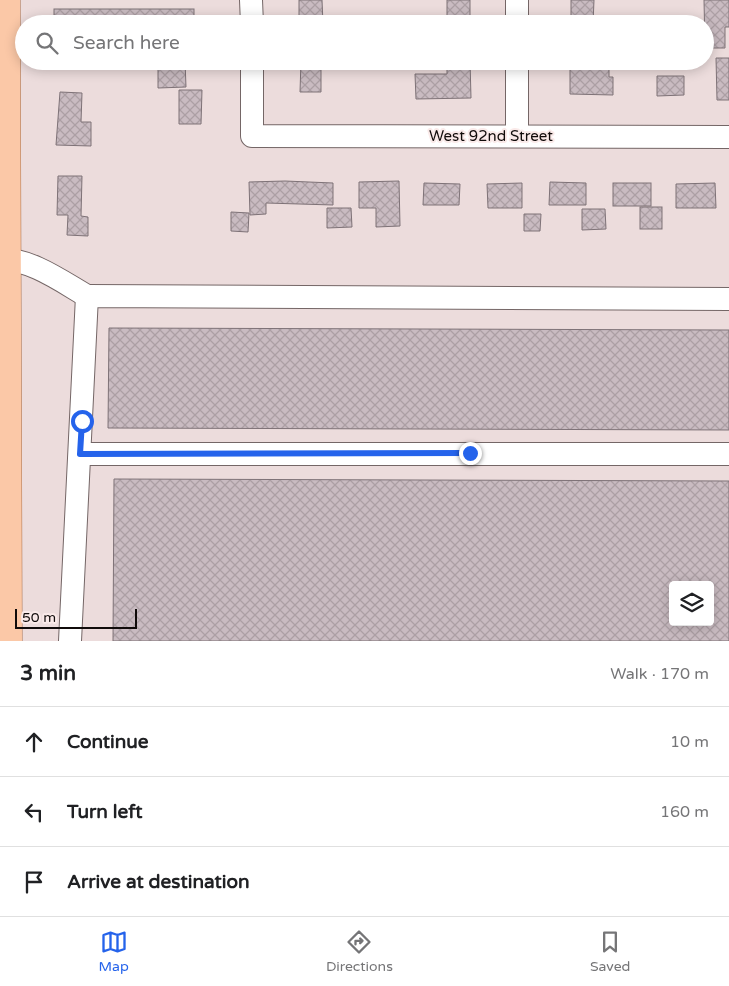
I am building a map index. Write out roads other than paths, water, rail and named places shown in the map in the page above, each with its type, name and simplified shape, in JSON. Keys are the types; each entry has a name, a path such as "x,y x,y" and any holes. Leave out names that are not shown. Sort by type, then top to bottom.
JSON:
{"main road":[{"path":"6,0 4,259 8,641"}],"street":[{"path":"251,0 252,15"},
{"path":"517,0 517,15"},
{"name":"West 92nd Street","path":"252,70 252,136 729,137"},
{"path":"517,70 517,136"},
{"path":"4,259 46,272 87,296 729,299"},
{"path":"70,641 87,296"},
{"path":"80,454 729,454"}]}
